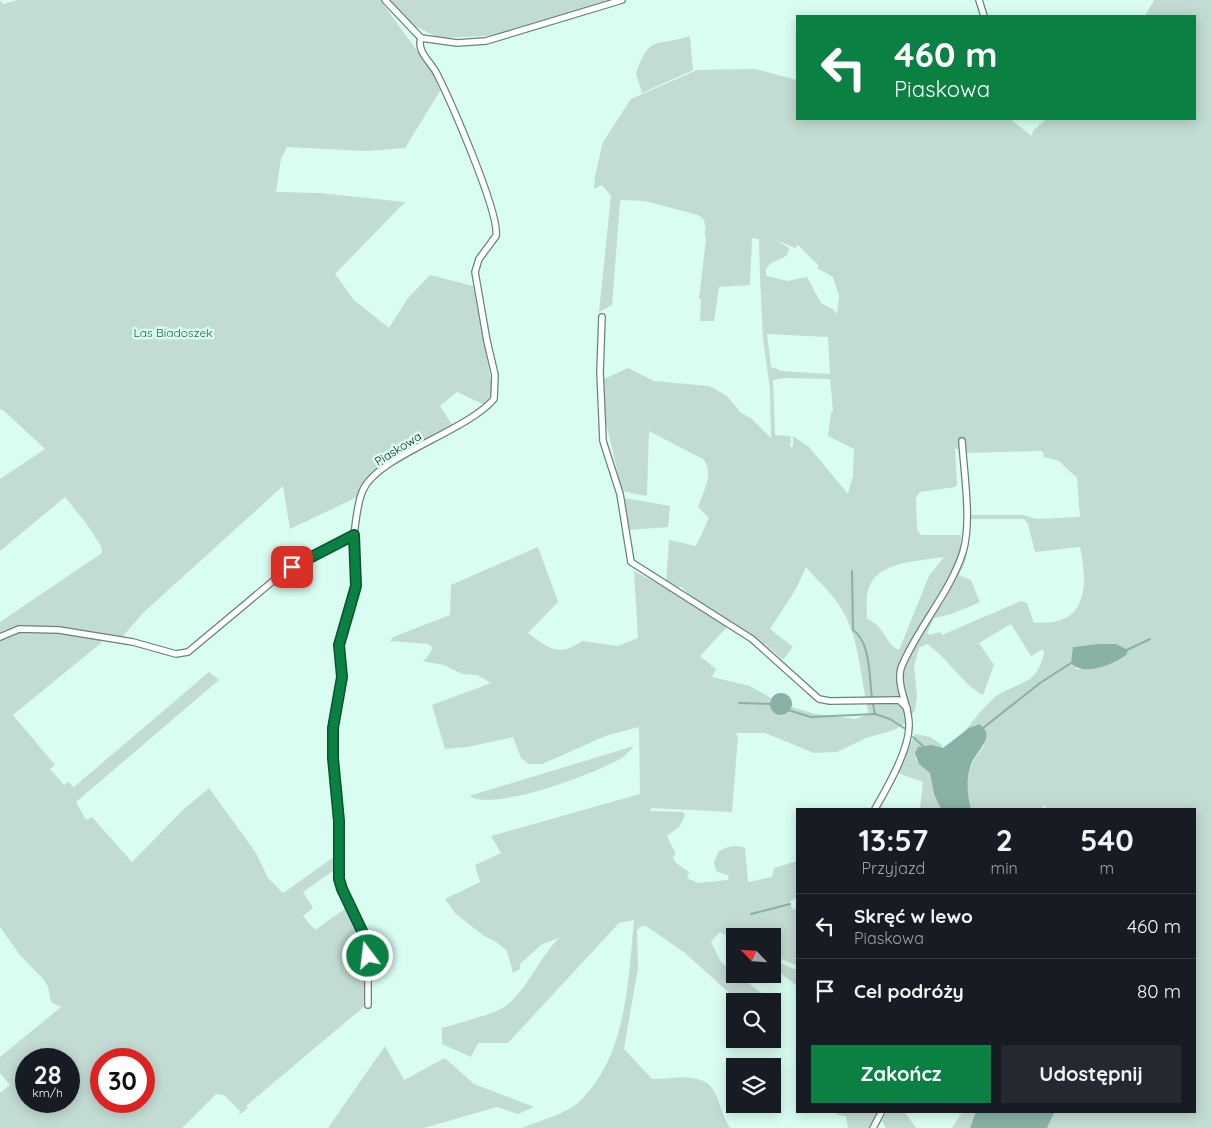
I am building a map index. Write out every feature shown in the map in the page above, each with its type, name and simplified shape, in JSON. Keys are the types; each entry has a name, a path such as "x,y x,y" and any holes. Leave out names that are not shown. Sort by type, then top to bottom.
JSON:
{"street":[{"path":"384,0 421,38 457,43 486,41 622,0"},
{"path":"978,0 984,15"},
{"name":"Piaskowa","path":"368,1005 368,956 363,933 339,879 339,821 332,750 333,728 342,677 339,645 356,586 354,535 360,501 368,482 396,460 476,414 493,401 496,392 493,359 487,341 475,272 479,259 496,236 494,214 479,173 437,74 420,48 421,38"},
{"path":"602,316 600,372 602,432 620,494 631,562 752,639 819,699 830,701 899,700 907,708"},
{"path":"876,808 893,778 910,727 899,677 901,668 956,570 963,550 966,520 962,441"},
{"path":"0,637 19,629 59,630 133,642 176,654 184,654 198,645 258,591 279,576 318,552 354,535"},
{"path":"873,1128 881,1113"}],"green space":[{"name":"Las Biadoszek","path":"0,0 3,4 19,0 380,0 432,71 440,91 405,148 367,151 287,147 281,159 276,192 319,193 405,202 335,274 354,300 389,328 408,298 430,275 473,286 493,391 485,405 457,392 440,406 453,426 419,443 369,475 361,485 357,497 290,529 283,486 144,612 122,637 99,634 101,643 13,715 55,765 50,769 64,785 68,782 74,787 209,672 219,680 76,802 86,820 92,817 132,862 185,808 209,788 256,853 268,878 283,893 334,857 334,870 303,892 313,908 303,916 315,930 346,908 361,944 366,979 366,1005 246,1106 248,1108 239,1115 240,1111 224,1095 216,1094 182,1128 0,1128 0,1093 10,1085 0,1073 0,1057 61,1007 51,1002 48,987 44,980 20,955 0,927 0,622 102,553 101,546 86,523 65,497 0,551 0,479 45,449 2,409 0,410"},
{"path":"388,0 607,0 489,36 439,38 411,24"},
{"path":"1154,0 1212,0 1212,1128 1047,1128 1054,1113 1196,1113 1196,808 1047,808 1044,805 1042,808 971,808 967,792 968,775 974,760 984,746 979,724 962,734 999,694 1032,677 1044,656 1043,649 1031,656 1011,624 979,643 994,665 983,695 968,684 942,656 927,644 919,648 914,666 917,696 915,710 909,721 894,730 866,738 837,752 814,753 765,733 735,733 738,736 732,812 651,808 651,811 683,812 685,815 680,826 667,836 676,854 673,856 675,862 689,872 687,878 698,883 728,880 729,876 716,871 714,863 718,852 732,846 745,848 748,882 772,877 774,868 796,861 796,898 790,902 792,908 796,910 796,966 781,959 781,928 726,928 726,936 720,932 711,942 721,962 726,966 726,983 748,983 762,993 729,993 685,953 646,926 642,926 637,930 638,968 624,1049 652,1079 688,1078 705,1082 716,1095 730,1128 522,1128 573,1107 594,1084 607,1064 616,1041 627,993 634,920 619,923 508,1043 478,1043 471,1057 442,1044 442,1028 484,1016 504,1007 520,992 559,938 542,944 520,964 520,969 513,973 507,951 455,913 445,899 480,882 475,865 501,853 491,836 640,794 639,727 608,735 542,764 529,764 521,758 513,737 467,747 445,749 432,705 491,683 477,675 462,674 444,665 422,661 426,659 433,648 428,644 390,641 393,637 450,615 451,585 538,547 558,602 528,633 548,647 560,650 567,649 582,641 618,646 638,638 634,571 689,600 728,626 700,656 716,669 712,677 750,686 771,698 769,704 782,716 789,713 792,707 815,714 855,719 869,714 857,651 850,626 837,602 806,567 796,589 770,629 793,647 783,660 765,644 763,646 690,596 682,587 674,587 666,582 669,540 696,546 709,518 698,507 708,476 708,470 703,459 649,431 647,494 646,496 622,491 605,418 604,379 628,368 654,381 709,386 727,396 741,413 751,418 771,438 770,390 763,338 759,239 752,238 750,285 719,287 714,321 700,321 701,299 699,298 706,240 704,220 698,215 645,201 622,200 620,202 612,305 599,312 611,196 602,185 594,189 603,142 631,99 697,70 755,69 796,80 796,120 1011,120 1032,136 1033,131 1045,120 1196,120 1196,15 1146,15","holes":["776,240 795,248 798,245 819,266 817,268 833,277 839,296 837,314 834,310 821,303 807,277 787,281 767,276 766,272 769,265 787,255 789,248","767,334 828,337 830,374 782,371 771,367","785,378 830,379 833,411 831,413 828,436 854,449 853,475 848,494 809,447 793,436 793,447 790,447 791,436 775,435 773,380","955,448 965,453 1040,451 1043,452 1044,457 1059,461 1077,478 1080,517 1037,519 1023,515 970,515 970,519 1024,519 1028,524 1035,552 1080,547 1084,579 1083,590 1081,600 1069,616 1055,622 1034,623 1027,603 1021,601 942,635 940,632 930,635 927,633 934,618 952,614 980,602 971,580 959,575 967,557 960,554 961,535 921,535 917,530 916,498 920,492 955,487 957,484","944,557 929,576 899,650 890,643 878,626 867,619 868,589 875,577 892,567","1116,644 1089,669 1076,669 1073,647"]},
{"path":"690,36 693,70 642,93 636,74 645,53 650,47 661,42"},
{"path":"624,498 670,506 668,527 629,530"},
{"path":"915,734 930,737 942,745 942,748 932,745 915,758 930,773 934,794 941,808 920,808 923,782 898,773"},
{"path":"634,746 622,758 607,766 544,789 500,799 482,800 469,796"},
{"path":"781,964 796,970 796,985 781,973"},
{"path":"385,1046 404,1080 445,1058 474,1084 534,1107 518,1114 497,1107 424,1128 328,1128"},
{"path":"836,1113 879,1113 871,1128 848,1128 846,1116"},
{"path":"886,1113 905,1113 916,1128 886,1128 882,1121"},
{"path":"962,1113 975,1113 970,1128 952,1128"}],"shaded area":[{"path":"1116,644 1128,650 1126,655 1120,659 1098,668 1083,669 1071,663 1073,647"},
{"path":"777,693 785,693 792,700 792,708 785,715 777,715 770,708 770,700"},
{"path":"979,724 986,734 984,744 973,760 969,770 968,787 971,808 941,808 934,794 930,773 919,764 915,753 918,747 932,745 943,748 969,728"},
{"path":"975,1113 1054,1113 1047,1128 970,1128"}],"waterway":[{"path":"852,571 853,630 859,636 866,652 872,698"},
{"path":"1127,650 1150,639"},
{"path":"983,728 1040,683 1071,663"},
{"path":"739,703 772,704"},
{"path":"873,704 875,714 890,719 907,730"},
{"path":"788,710 811,717 875,714"},
{"path":"913,737 923,746"},
{"path":"751,914 790,904"}],"route":[{"path":"292,567 354,535 356,586 340,637 342,677 332,736 334,786 339,821 339,879 363,933 368,956"}]}
